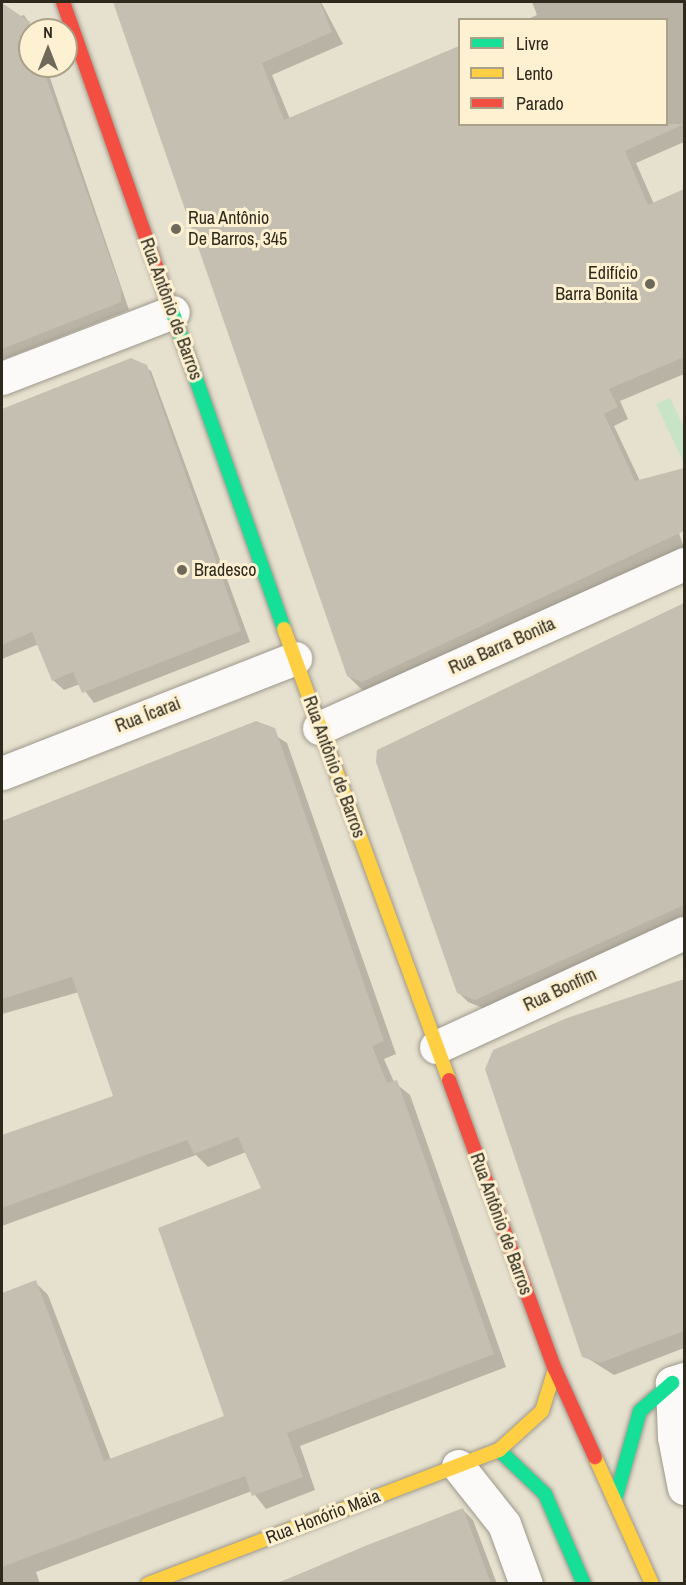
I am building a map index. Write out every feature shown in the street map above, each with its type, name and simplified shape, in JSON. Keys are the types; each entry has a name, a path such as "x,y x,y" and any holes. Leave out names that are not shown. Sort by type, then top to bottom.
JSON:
{"main road":[{"name":"Rua Antônio de Barros","path":"63,2 319,729 555,1369 652,1584"},
{"path":"555,1369 542,1411 499,1450 545,1494 571,1549 584,1584"},
{"path":"615,1500 640,1411 678,1381"},
{"name":"Rua Honório Maia","path":"148,1584 499,1450"}],"street":[{"path":"2,378 173,312"},
{"name":"Rua Barra Bonita","path":"319,729 684,564"},
{"name":"Rua Ícarai","path":"2,773 295,658"},
{"name":"Rua Bonfim","path":"436,1047 684,933"},
{"path":"678,1381 674,1437 684,1488"},
{"path":"458,1466 504,1524 526,1584"}],"green space":[{"path":"670,398 684,428 684,463 656,404"}],"building":[{"path":"113,2 320,2 332,32 262,63 284,120 458,46 458,126 668,126 668,124 684,124 625,151 648,205 684,189 684,357 609,389 618,407 604,414 635,481 684,468 684,531 362,682 347,676"},
{"path":"2,3 24,18 18,18 18,78 46,78 121,289 121,302 2,349"},
{"path":"131,358 147,365 241,631 82,693 73,672 52,681 32,632 2,645 2,409"},
{"path":"684,603 684,905 475,1000 457,993 376,762 377,750"},
{"path":"256,721 275,728 384,1041 372,1046 387,1083 397,1080 494,1354 287,1433 303,1477 252,1496 245,1476 2,1567 2,1293 36,1280 104,1461 224,1416 158,1228 261,1188 238,1137 194,1154 187,1140 2,1208 2,1135 113,1096 72,977 2,999 2,821"},
{"path":"684,979 684,1331 600,1363 582,1357 485,1069 493,1050 567,1018"},
{"path":"463,1508 491,1584 276,1584 365,1546"}],"traffic: fast":[{"path":"171,308 284,629"},
{"path":"615,1500 640,1411 672,1383"},
{"path":"499,1450 545,1494 584,1584"}],"traffic: slow":[{"path":"284,629 449,1080"},
{"path":"148,1584 499,1450 542,1411 555,1369"},
{"path":"595,1457 652,1584"}],"traffic: jam":[{"path":"63,2 171,308"},
{"path":"449,1080 555,1369 595,1457"}],"place":[{"name":"Rua Antônio De Barros, 345","path":"176,229"},
{"name":"Edifício Barra Bonita","path":"650,284"},
{"name":"Bradesco","path":"182,570"}]}
